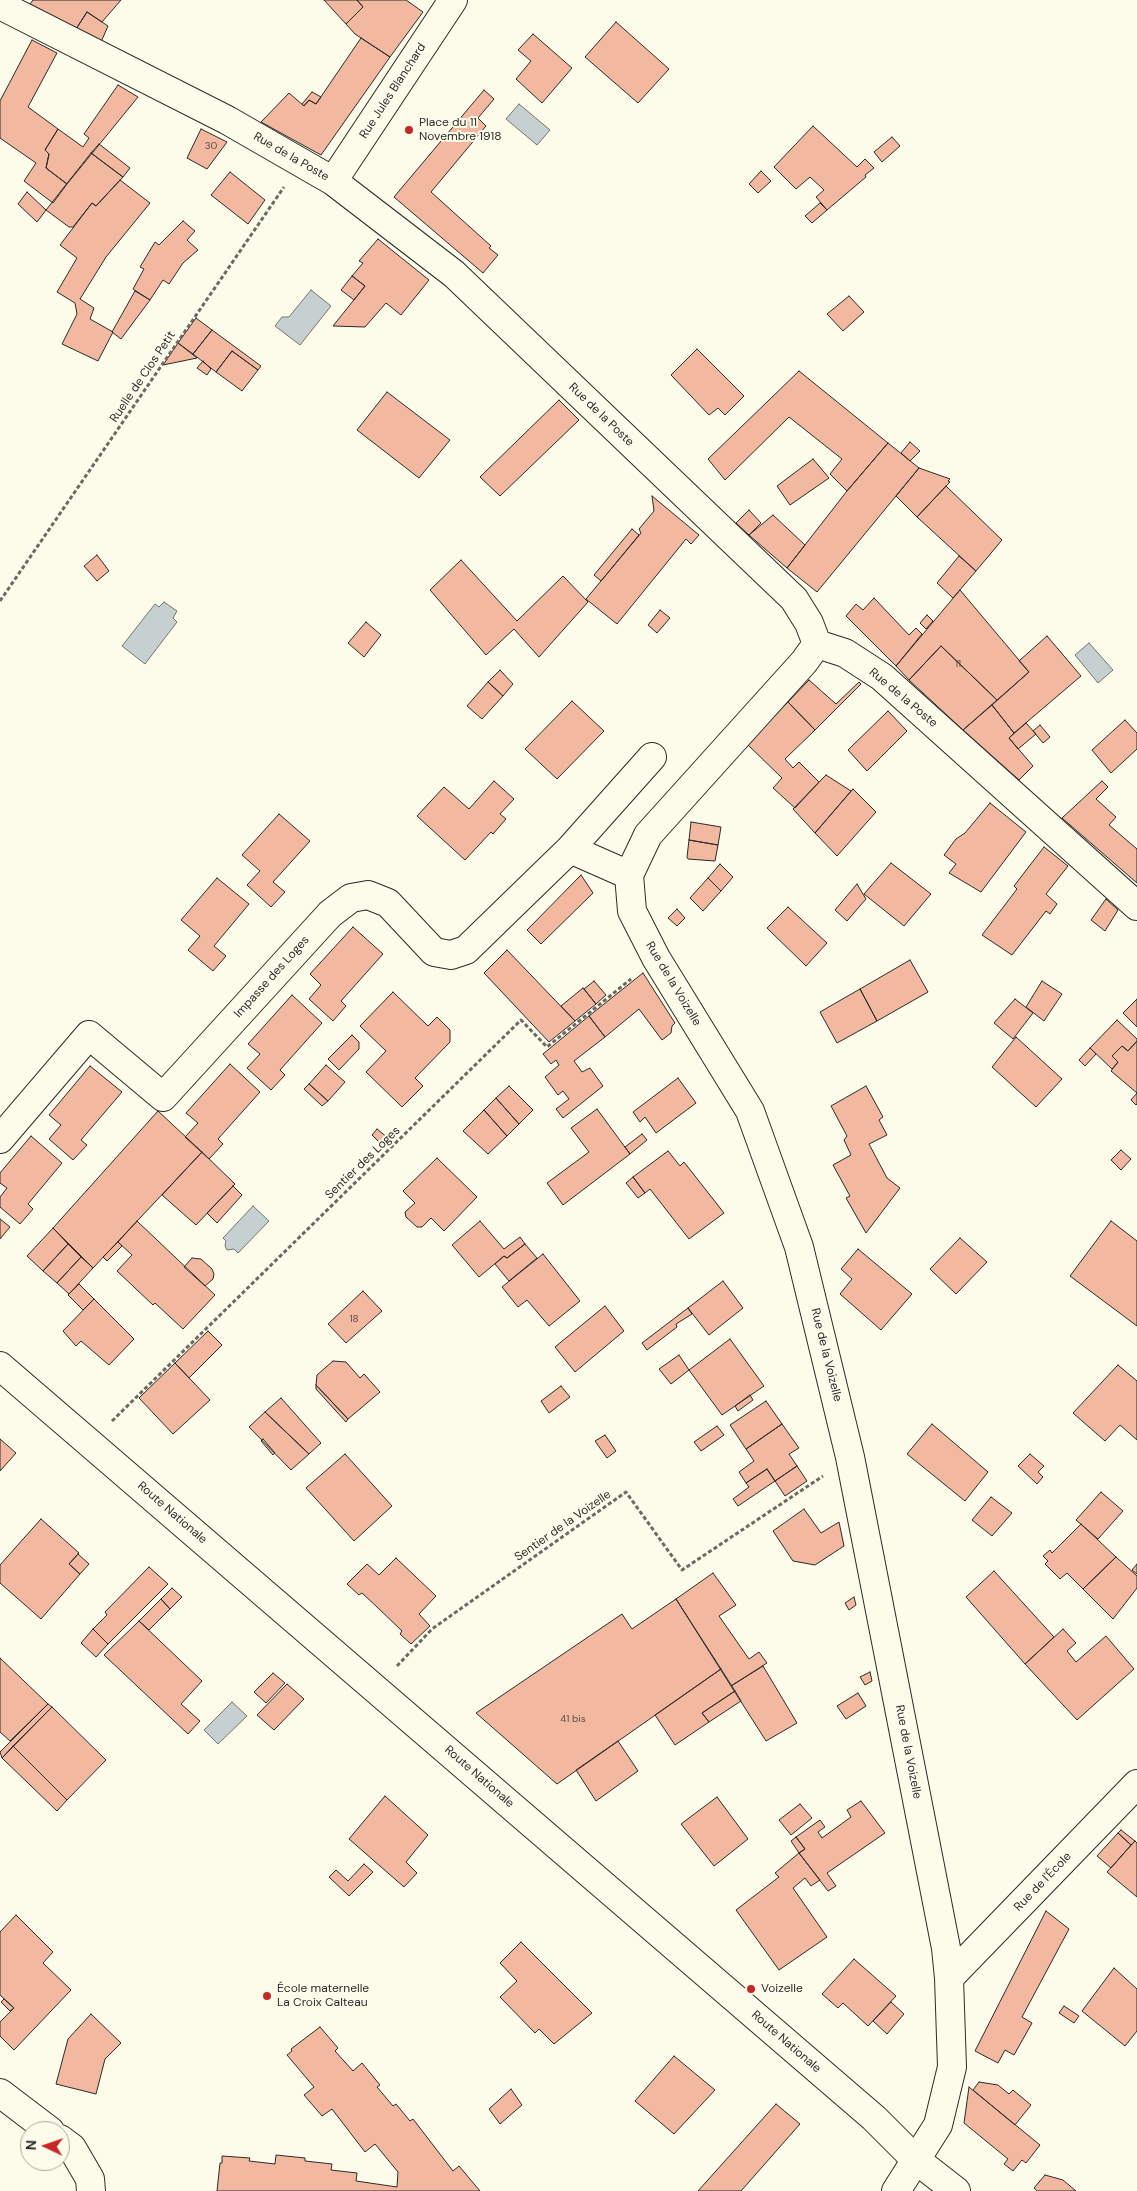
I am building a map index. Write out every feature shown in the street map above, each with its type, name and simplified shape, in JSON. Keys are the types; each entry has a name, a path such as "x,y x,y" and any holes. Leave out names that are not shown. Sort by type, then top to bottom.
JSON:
{"street":[{"name":"Rue Jules Blanchard","path":"333,181 452,0"},
{"name":"Rue de la Poste","path":"0,5 227,120 333,181 454,274 794,599 809,623 817,644 845,653 882,677 1137,906"},
{"path":"570,849 629,875 648,835 804,662 817,644"},
{"name":"Impasse des Loges","path":"0,1139 89,1035 162,1097 330,914 351,898 368,895 388,903 434,952 451,955 466,950 570,849 652,757"},
{"name":"Rue de la Voizelle","path":"629,875 632,910 656,958 750,1111 799,1247 850,1457 944,1939 949,1978 952,2067 938,2124 896,2191"},
{"name":"Route Nationale","path":"0,1366 874,2118 915,2159 956,2191"},
{"name":"Rue de l'École","path":"949,1978 1137,1784"},
{"path":"0,2093 37,2121"},
{"path":"70,2146 90,2179 92,2191"}],"path":[{"name":"Ruelle de Clos Petit","path":"0,601 301,163"},
{"name":"Sentier des Loges","path":"90,1443 521,1020 547,1047 656,958"},
{"name":"Sentier de la Voizelle","path":"375,1688 432,1629 626,1492 682,1570 850,1457"}],"shaded area":[{"path":"519,104 550,130 537,145 506,119"},
{"path":"311,290 331,306 300,345 275,326 282,317 289,317"},
{"path":"164,602 177,611 173,618 177,622 145,664 122,646 155,604 159,607"},
{"path":"1089,643 1113,670 1098,683 1075,655"},
{"path":"253,1206 269,1221 238,1253 234,1249 227,1250 225,1246 226,1241 223,1238"},
{"path":"232,1702 247,1716 218,1744 204,1730"}],"building":[{"path":"33,0 121,0 102,22 87,12 76,29 30,4"},
{"path":"324,0 357,0 363,7 346,24"},
{"path":"357,0 406,0 423,12 390,57 355,34 346,24 363,7"},
{"path":"87,12 108,26 101,42 76,29"},
{"path":"616,22 669,69 638,103 585,57"},
{"path":"533,34 572,68 542,103 516,79 531,61 518,50"},
{"path":"361,38 390,57 321,155 261,122 289,93 304,106 309,100 316,104"},
{"path":"32,40 57,53 28,107 58,129 45,150 49,154 46,168 67,184 53,203 24,181 36,163 0,138 0,101"},
{"path":"118,85 138,97 67,184 46,168 49,154 45,150 58,129 83,147 89,138 84,134"},
{"path":"484,90 494,99 478,118 486,126 431,192 491,246 489,248 498,255 483,273 394,197"},
{"path":"312,92 321,97 316,104 309,100 304,106 302,104"},
{"path":"813,126 857,167 865,159 874,168 827,210 816,197 824,190 810,177 796,189 774,167"},
{"path":"201,129 227,142 207,169 187,158"},
{"path":"892,137 900,146 882,162 874,152"},
{"path":"99,144 130,168 123,177 91,153"},
{"path":"91,153 123,177 96,206 92,203 73,227 69,227 46,210"},
{"path":"761,171 771,181 758,193 749,184"},
{"path":"230,172 265,200 248,224 211,195"},
{"path":"120,180 150,203 106,257 80,299 94,308 90,319 113,332 98,361 62,344 77,314 75,303 57,292 77,258 60,245 92,203 96,206"},
{"path":"27,192 46,210 37,222 18,204"},
{"path":"820,203 827,210 812,223 805,216"},
{"path":"183,221 195,231 187,240 198,250 183,263 169,284 163,280 150,300 133,289 144,269 140,267 155,242 159,245"},
{"path":"378,239 429,280 401,315 386,303 365,327 333,326 365,286 352,276 363,263 359,261"},
{"path":"352,276 365,286 354,300 341,290"},
{"path":"135,291 150,300 121,339 112,332"},
{"path":"849,296 864,312 843,331 827,314"},
{"path":"196,318 212,330 193,354 178,343"},
{"path":"212,330 261,366 258,370 232,351 216,372 193,354"},
{"path":"178,343 197,358 163,365"},
{"path":"697,349 744,396 725,415 718,408 709,415 671,375"},
{"path":"232,351 258,370 242,391 216,372"},
{"path":"203,361 211,369 207,375 197,368"},
{"path":"799,371 888,443 847,491 830,474 842,459 789,417 725,480 708,459"},
{"path":"387,392 450,440 419,478 357,430"},
{"path":"559,400 579,420 500,496 480,477"},
{"path":"910,442 920,451 910,461 901,453"},
{"path":"888,443 919,468 817,592 787,568 847,491"},
{"path":"813,459 829,478 790,505 777,486"},
{"path":"919,468 950,479 948,481 950,482 917,517 896,496"},
{"path":"946,486 1002,540 976,571 917,517"},
{"path":"652,496 699,535 691,544 686,539 617,624 586,599 641,533 639,529 654,511"},
{"path":"749,510 761,523 749,535 736,523"},
{"path":"773,515 805,545 787,568 749,535"},
{"path":"632,529 639,535 601,581 594,575"},
{"path":"97,555 109,571 97,581 84,566"},
{"path":"959,556 976,571 953,598 937,583"},
{"path":"461,560 517,621 563,576 588,602 539,657 514,629 486,655 430,590"},
{"path":"960,590 1029,672 997,700 941,646 909,680 896,666"},
{"path":"874,598 909,635 916,628 922,634 896,666 846,616 856,604 863,610"},
{"path":"660,610 670,618 657,633 648,625"},
{"path":"927,615 933,621 926,629 920,623"},
{"path":"366,622 381,635 364,657 348,643"},
{"path":"1047,636 1081,676 1014,733 992,705 1029,672 1019,661"},
{"path":"941,646 997,700 963,730 909,680"},
{"path":"500,670 513,684 503,696 488,682"},
{"path":"809,680 836,704 859,682 861,684 815,730 788,702"},
{"path":"488,682 503,696 482,719 467,706"},
{"path":"572,701 604,731 557,779 525,749"},
{"path":"788,702 815,730 785,759 793,768 799,762 819,782 795,808 773,788 782,778 747,744"},
{"path":"992,705 1014,733 1009,738 1033,766 1019,780 963,730"},
{"path":"888,711 907,731 867,771 848,750"},
{"path":"1125,720 1137,733 1137,749 1111,773 1092,750"},
{"path":"1026,723 1036,734 1018,749 1009,738"},
{"path":"1040,725 1050,737 1043,743 1033,731"},
{"path":"826,775 851,791 815,833 793,809"},
{"path":"494,781 514,799 500,814 506,819 465,860 417,816 444,787 469,809"},
{"path":"1102,781 1108,787 1096,799 1116,817 1109,825 1137,849 1137,883 1062,818"},
{"path":"853,789 876,812 837,856 815,833"},
{"path":"990,803 1026,832 981,892 949,873 956,864 944,855 956,839 965,833"},
{"path":"279,814 310,841 273,882 285,892 271,907 247,885 260,871 242,855"},
{"path":"691,822 721,827 718,845 689,840"},
{"path":"689,840 718,845 715,861 688,859"},
{"path":"1044,847 1068,866 1046,894 1057,904 1050,914 1046,911 1012,955 982,935 1017,889 1014,886"},
{"path":"891,863 931,894 904,926 864,894"},
{"path":"720,864 733,877 721,891 708,878"},
{"path":"581,875 593,893 541,944 527,930"},
{"path":"217,878 249,904 214,946 226,956 213,971 188,950 200,936 181,920"},
{"path":"708,878 721,891 703,911 690,898"},
{"path":"857,884 866,899 847,921 835,910"},
{"path":"1106,899 1118,910 1105,931 1091,920"},
{"path":"788,907 827,943 806,966 767,928"},
{"path":"677,909 685,918 677,926 668,918"},
{"path":"353,927 383,954 341,1001 346,1006 333,1021 309,999 321,985 310,974"},
{"path":"507,950 575,1021 549,1042 484,973"},
{"path":"910,960 928,992 877,1021 860,989"},
{"path":"643,973 675,1023 672,1026 671,1033 662,1040 639,1009 605,1037 589,1016"},
{"path":"594,981 606,995 596,1004 584,989"},
{"path":"1042,981 1062,994 1044,1021 1026,1007"},
{"path":"583,988 596,1004 575,1021 561,1006"},
{"path":"860,989 877,1021 837,1043 820,1012"},
{"path":"393,992 428,1026 437,1017 450,1030 450,1042 415,1078 423,1086 402,1107 366,1072 386,1051 360,1026"},
{"path":"292,995 322,1023 280,1070 285,1075 271,1090 247,1068 260,1054 248,1044"},
{"path":"1015,999 1033,1013 1013,1039 994,1023"},
{"path":"1137,999 1137,1027 1123,1013"},
{"path":"589,1016 605,1037 574,1061 582,1072 590,1068 603,1086 563,1118 556,1109 569,1099 563,1091 558,1095 545,1077 559,1065 556,1060 551,1064 543,1054"},
{"path":"1117,1020 1137,1041 1128,1051 1122,1046 1112,1056 1118,1062 1112,1069 1090,1048"},
{"path":"352,1035 359,1042 359,1049 339,1070 328,1059"},
{"path":"1016,1037 1062,1079 1036,1107 992,1067"},
{"path":"1137,1041 1137,1093 1111,1071 1118,1062 1112,1056 1122,1046 1128,1051"},
{"path":"1090,1048 1096,1054 1085,1066 1079,1060"},
{"path":"230,1064 260,1092 218,1139 223,1144 209,1159 185,1137 198,1123 186,1113"},
{"path":"326,1065 345,1082 328,1101 309,1084"},
{"path":"90,1066 122,1092 81,1140 87,1145 73,1160 49,1139 61,1125 49,1115"},
{"path":"678,1078 696,1103 656,1133 645,1117 640,1122 633,1112"},
{"path":"309,1084 328,1101 322,1106 304,1089"},
{"path":"509,1086 533,1110 519,1124 496,1098"},
{"path":"866,1086 883,1117 879,1120 887,1135 869,1144 887,1178 900,1188 866,1233 846,1198 850,1196 833,1165 851,1155 844,1140 847,1136 831,1106"},
{"path":"1137,1093 1137,1104 1136,1105 1131,1100"},
{"path":"496,1098 519,1124 507,1136 484,1110"},
{"path":"597,1109 630,1154 563,1205 547,1183 589,1152 571,1128"},
{"path":"484,1110 507,1136 488,1154 463,1131"},
{"path":"158,1111 202,1152 93,1268 53,1228"},
{"path":"377,1129 388,1138 382,1145 372,1135"},
{"path":"642,1134 647,1140 630,1154 625,1147"},
{"path":"31,1136 62,1163 28,1204 33,1209 20,1224 0,1207 0,1197 7,1188 0,1183 0,1173"},
{"path":"1121,1150 1131,1159 1121,1170 1111,1160"},
{"path":"668,1151 680,1166 684,1162 724,1213 689,1239 650,1189 645,1193 633,1177"},
{"path":"202,1152 235,1184 196,1225 162,1195"},
{"path":"437,1158 477,1197 444,1231 431,1218 422,1227 417,1227 406,1217 405,1212 415,1203 403,1191"},
{"path":"633,1177 645,1193 638,1198 626,1183"},
{"path":"233,1186 242,1195 217,1223 207,1213"},
{"path":"0,1219 10,1227 0,1239"},
{"path":"137,1221 215,1295 183,1329 155,1303 153,1305 117,1271 132,1255 118,1242"},
{"path":"480,1221 504,1249 520,1237 525,1244 507,1258 504,1256 479,1277 452,1245"},
{"path":"1111,1221 1137,1241 1137,1326 1070,1276"},
{"path":"53,1228 68,1244 43,1271 27,1256"},
{"path":"960,1238 987,1262 956,1294 930,1269"},
{"path":"118,1242 122,1246 107,1261 103,1257"},
{"path":"68,1244 81,1257 57,1283 43,1271"},
{"path":"525,1244 537,1258 509,1281 495,1264 504,1256 507,1258"},
{"path":"858,1249 912,1294 881,1330 840,1294 852,1279 841,1269"},
{"path":"543,1254 580,1301 549,1326 527,1300 518,1307 502,1287"},
{"path":"81,1257 93,1268 69,1294 57,1283"},
{"path":"192,1258 201,1259 212,1269 213,1279 205,1286 184,1267"},
{"path":"723,1281 743,1308 709,1335 688,1308"},
{"path":"79,1284 94,1299 83,1310 68,1295"},
{"path":"363,1291 382,1311 346,1343 328,1324"},
{"path":"94,1299 134,1339 109,1365 81,1341 76,1346 63,1331"},
{"path":"605,1306 624,1331 575,1372 555,1347"},
{"path":"688,1308 692,1314 676,1324 677,1327 647,1350 642,1343"},
{"path":"208,1331 222,1345 189,1378 175,1363"},
{"path":"730,1339 764,1386 722,1415 689,1370"},
{"path":"679,1355 689,1370 671,1384 659,1369"},
{"path":"333,1361 346,1362 360,1378 364,1374 380,1392 348,1419 316,1385 317,1375"},
{"path":"175,1363 210,1400 173,1434 139,1398"},
{"path":"1118,1365 1137,1381 1137,1440 1120,1425 1105,1441 1073,1413"},
{"path":"316,1385 348,1419 346,1422 316,1389"},
{"path":"561,1386 570,1397 549,1413 541,1401"},
{"path":"750,1395 753,1400 738,1411 735,1406"},
{"path":"281,1398 321,1443 309,1454 265,1412"},
{"path":"766,1401 782,1424 746,1449 730,1425"},
{"path":"265,1412 309,1454 291,1470 249,1427"},
{"path":"782,1424 799,1448 789,1454 797,1466 775,1481 767,1469 746,1483 739,1472 754,1461 746,1449"},
{"path":"932,1424 988,1472 965,1501 907,1454"},
{"path":"717,1426 724,1435 701,1451 694,1442"},
{"path":"605,1435 616,1451 607,1458 595,1441"},
{"path":"0,1439 16,1453 0,1471"},
{"path":"263,1439 275,1453 273,1455 261,1441"},
{"path":"345,1454 392,1506 354,1541 306,1488"},
{"path":"1030,1454 1044,1466 1038,1472 1043,1477 1037,1484 1018,1466"},
{"path":"797,1466 807,1481 785,1496 775,1481"},
{"path":"767,1469 775,1481 738,1506 733,1499 749,1487 746,1483"},
{"path":"1101,1492 1123,1511 1098,1539 1076,1520"},
{"path":"991,1497 1012,1513 992,1536 972,1520"},
{"path":"804,1509 821,1533 839,1522 844,1546 815,1565 793,1561 773,1531"},
{"path":"41,1519 79,1553 69,1564 80,1574 41,1619 0,1583 0,1565"},
{"path":"1081,1524 1116,1557 1083,1589 1067,1573 1060,1579 1045,1564 1048,1561 1043,1556 1050,1550 1052,1553"},
{"path":"78,1554 89,1564 80,1574 69,1564"},
{"path":"1116,1557 1137,1576 1137,1588 1113,1619 1083,1589"},
{"path":"396,1558 436,1596 419,1614 430,1626 411,1644 400,1634 402,1631 377,1607 362,1593 359,1595 347,1584 367,1564 379,1575"},
{"path":"1137,1564 1137,1574 1132,1570"},
{"path":"149,1567 168,1584 108,1644 93,1629 107,1615 105,1612"},
{"path":"994,1571 1054,1637 1025,1664 966,1597"},
{"path":"713,1573 736,1605 719,1616 749,1659 759,1652 767,1663 731,1686 676,1599"},
{"path":"172,1588 182,1597 170,1609 161,1599"},
{"path":"854,1597 856,1605 849,1610 845,1603"},
{"path":"161,1599 170,1609 149,1630 139,1621"},
{"path":"676,1599 721,1669 557,1784 476,1713 622,1614 632,1629"},
{"path":"139,1621 202,1681 181,1704 200,1721 188,1734 104,1655"},
{"path":"93,1629 108,1644 96,1657 81,1643"},
{"path":"1063,1629 1076,1643 1067,1651 1076,1662 1106,1636 1134,1669 1077,1720 1025,1664"},
{"path":"0,1658 48,1704 10,1741 0,1732"},
{"path":"763,1666 797,1723 766,1741 731,1686"},
{"path":"721,1669 735,1691 702,1713 709,1722 675,1745 655,1715"},
{"path":"870,1672 872,1681 865,1685 860,1677"},
{"path":"273,1673 285,1683 266,1703 254,1692"},
{"path":"287,1684 304,1699 274,1730 257,1715"},
{"path":"735,1691 741,1701 709,1722 702,1713"},
{"path":"858,1693 866,1706 846,1719 837,1706"},
{"path":"48,1704 52,1707 2,1758 0,1752"},
{"path":"52,1707 106,1760 67,1800 13,1746"},
{"path":"618,1741 638,1771 596,1801 576,1770"},
{"path":"13,1746 67,1800 57,1811 2,1758"},
{"path":"385,1796 428,1835 406,1862 417,1873 404,1887 349,1839"},
{"path":"717,1797 748,1839 714,1866 681,1824"},
{"path":"861,1801 885,1833 827,1873 836,1886 828,1891 799,1853 805,1849 796,1837 820,1820 825,1827 818,1832 822,1838 851,1817 847,1810"},
{"path":"800,1804 812,1818 791,1835 779,1820"},
{"path":"1121,1830 1135,1841 1131,1845 1118,1833"},
{"path":"1118,1833 1131,1845 1111,1868 1097,1856"},
{"path":"796,1837 805,1849 799,1853 791,1841"},
{"path":"1135,1841 1137,1843 1137,1897 1107,1872"},
{"path":"799,1853 820,1880 811,1886 805,1878 793,1888 827,1937 779,1970 736,1910 779,1877 775,1873"},
{"path":"364,1864 373,1872 349,1896 329,1877 336,1870 348,1881"},
{"path":"1046,1911 1069,1929 1022,2017 1032,2023 1014,2055 1005,2050 998,2063 975,2051"},
{"path":"16,1915 53,1952 43,1963 71,1990 14,2050 0,2036 0,2022 14,2008 0,1995 0,1932"},
{"path":"521,1942 592,2013 554,2044 539,2029 535,2033 500,1997 517,1981 500,1963"},
{"path":"854,1959 896,1996 868,2026 843,2003 838,2008 822,1994"},
{"path":"1114,1968 1137,1989 1137,2031 1125,2046 1082,2011"},
{"path":"4,1999 14,2008 10,2011 1,2002"},
{"path":"891,2002 904,2014 887,2034 873,2021"},
{"path":"1064,2006 1079,2016 1074,2023 1059,2013"},
{"path":"91,2014 121,2043 105,2059 96,2094 56,2084 68,2039"},
{"path":"320,2027 338,2048 335,2051 353,2071 362,2063 380,2085 377,2087 393,2106 396,2104 410,2121 413,2119 453,2171 459,2166 480,2191 217,2191 222,2156 250,2158 249,2161 275,2164 276,2155 305,2158 305,2161 332,2164 331,2170 357,2173 356,2181 397,2187 398,2172 375,2144 365,2152 332,2109 322,2116 304,2095 314,2087 287,2055 292,2051 291,2049"},
{"path":"674,2056 715,2090 674,2134 635,2101"},
{"path":"979,2082 998,2085 1009,2094 1013,2090 1031,2105 1015,2125 973,2090"},
{"path":"969,2087 1040,2145 1026,2163 1022,2160 1013,2171 1004,2164 1008,2159 964,2123"},
{"path":"511,2089 522,2105 500,2124 489,2109"},
{"path":"776,2104 800,2124 741,2191 698,2191"},
{"path":"1045,2175 1063,2180 1076,2191 1037,2191 1034,2188"}],"place":[{"name":"Place du 11 Novembre 1918","path":"409,130"},
{"name":"Voizelle","path":"751,1989"},
{"name":"École maternelle La Croix Calteau","path":"267,1996"}]}
